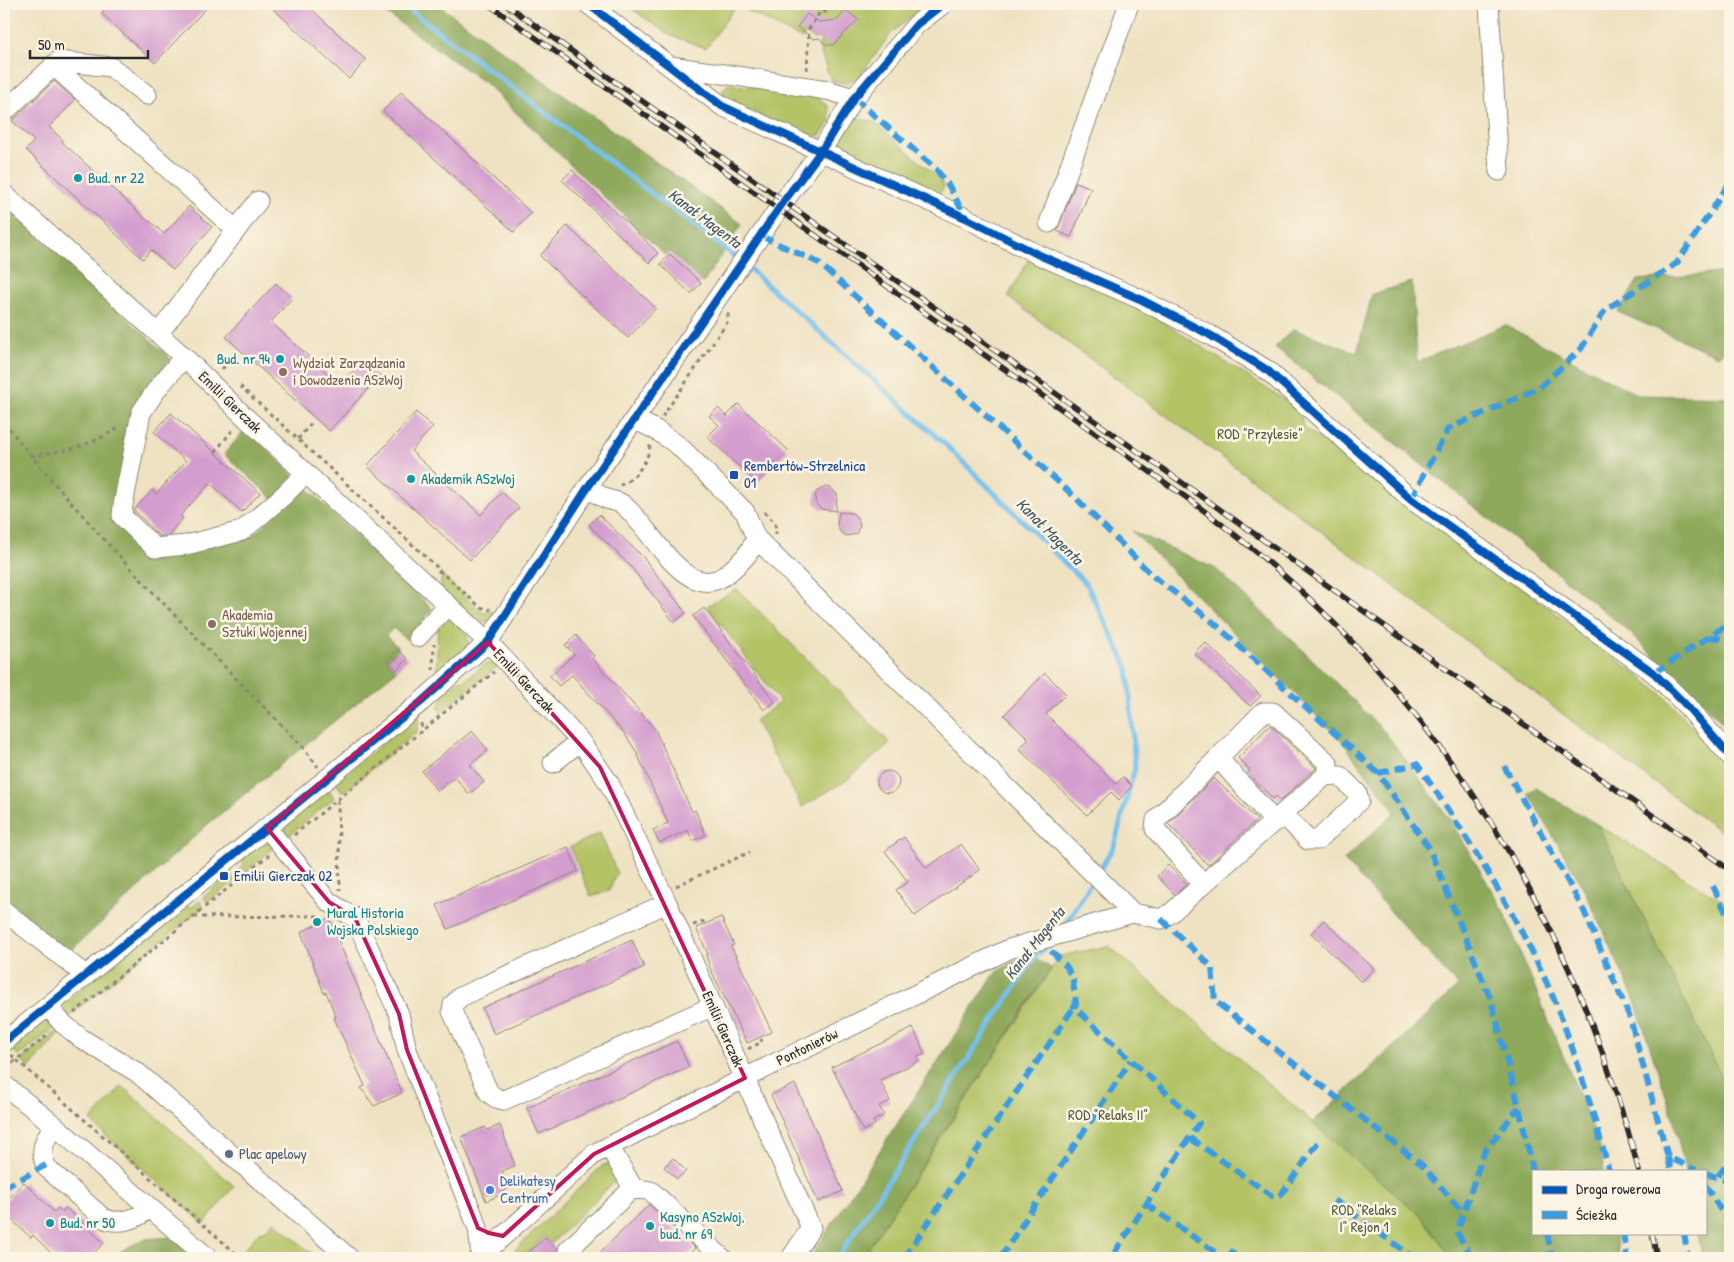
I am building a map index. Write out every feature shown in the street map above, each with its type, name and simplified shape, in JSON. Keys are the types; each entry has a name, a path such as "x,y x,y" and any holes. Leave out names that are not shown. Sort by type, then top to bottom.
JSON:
{"street":[{"path":"588,4 722,106 1037,254 1140,299 1210,335 1267,370 1411,499 1654,674 1686,704 1730,756"},
{"path":"7,1048 48,1006 421,702 488,642 588,487 821,151 854,98 917,24 943,4"},
{"path":"1049,223 1129,4"},
{"path":"1489,4 1499,171"},
{"path":"4,112 59,61 112,67 147,95"},
{"path":"53,65 235,229"},
{"path":"667,65 806,87 854,98"},
{"name":"Emilii Gierczak","path":"4,194 159,333 447,606 488,642 508,661 580,741 609,783 669,896 713,1006 811,1228 791,1258"},
{"path":"159,333 235,229 258,201"},
{"path":"184,357 157,389 141,413 123,504 122,516 155,548 186,545 242,531 283,496 306,472"},
{"path":"636,420 656,430 679,446 745,512 756,538 1133,913"},
{"path":"588,487 605,498 622,504 665,554 691,578 702,582 713,581 725,576 750,554 756,538"},
{"path":"418,637 447,606"},
{"path":"1263,712 1273,712 1328,763 1326,775 1203,884 1154,830 1156,820 1218,758 1263,712"},
{"path":"553,762 580,741"},
{"path":"1218,758 1279,818 1308,840 1318,840 1359,801 1357,793 1340,776 1326,775"},
{"path":"267,828 329,902 334,912 355,918 399,1014 407,1050 478,1228 480,1258"},
{"name":"Pontonierów","path":"480,1258 594,1154 609,1146 1009,949 1044,946 1133,913 1161,919 1171,913 1203,884"},
{"path":"669,896 460,997 453,1005 452,1011 489,1093 496,1098 504,1100 713,1006"},
{"path":"4,911 85,976"},
{"path":"48,1006 62,1023 82,1039 138,1073 349,1258"},
{"path":"4,1085 54,1125 208,1258"},
{"path":"54,1125 45,1139 42,1149 46,1165 103,1218 112,1223 125,1221 146,1211 149,1207"},
{"path":"609,1146 633,1188"},
{"path":"568,1250 633,1188"},
{"path":"633,1188 651,1191 722,1258"},
{"path":"478,1228 503,1236"}],"path":[{"path":"806,87 809,29 820,12 820,4"},
{"path":"820,12 827,12 838,4"},
{"path":"605,498 616,487 628,483 650,454 650,440 662,415 728,321 728,306"},
{"path":"222,369 237,352"},
{"path":"31,456 74,450 96,442 141,413"},
{"path":"4,422 105,541 302,746 326,779"},
{"path":"298,439 312,422"},
{"path":"439,570 480,607 506,614"},
{"path":"4,1070 508,661"},
{"path":"193,917 334,912 340,863 338,800"},
{"path":"669,896 750,852"},
{"path":"688,927 706,921"},
{"path":"742,1052 762,1042 761,1039"},
{"path":"7,1048 16,1060 240,1258"}],"highlighted area":[{"path":"488,642 600,767 745,1078 594,1154 503,1236 478,1228 407,1050 399,1014 355,918 329,902 267,828"}],"green space":[{"path":"373,4 437,4 742,224 703,283 670,252 666,256 485,83"},
{"path":"625,4 928,4 892,32 859,77 845,83 831,81 819,48 821,38 814,39 806,33 802,39 740,7 733,10 706,48 669,35"},
{"path":"728,84 815,95 828,106 830,122 820,135 804,137 723,98 723,90"},
{"path":"858,118 874,122 941,180 944,188 937,196 843,152 840,135 850,122"},
{"path":"4,204 171,359 137,399 118,490 153,556 205,548 252,536 283,508 224,454 246,429 432,609 410,639 407,640 393,628 386,636 399,648 387,661 397,670 208,824 67,954 4,896"},
{"name":"ROD \"Przylesie\"","path":"1028,260 1133,303 1300,410 1303,427 1598,644 1664,696 1730,768 1730,838 1008,297"},
{"path":"1730,272 1730,345 1718,356 1618,312 1638,280"},
{"path":"1412,282 1417,362 1505,325 1638,395 1730,397 1730,730 1624,627 1275,347 1294,329 1357,353 1372,294"},
{"path":"1132,531 1216,569 1310,657 1384,731 1449,818 1502,908 1599,1143 1604,1170 1532,1170 1532,1234 1615,1234 1619,1258 1452,1258 1421,1216 1312,1123 1458,986 1344,860 1395,812 1342,741"},
{"path":"442,575 483,613 490,611 496,614 491,620 484,622 468,614 440,589"},
{"path":"737,589 890,743 847,780 802,807 755,721 780,702 707,606"},
{"path":"449,616 467,635 469,648 436,677 438,622"},
{"path":"496,663 499,665 441,712 438,709 444,692 486,664"},
{"path":"420,713 417,732 345,791 342,791 335,783"},
{"path":"328,788 334,798 287,837 284,833 285,825"},
{"path":"1536,788 1598,825 1730,1094 1730,1258 1702,1258 1698,1234 1706,1234 1706,1170 1685,1170 1673,1117 1635,1001 1584,889 1528,793"},
{"path":"1598,825 1726,903 1730,911 1730,1094"},
{"path":"600,833 617,873 609,890 591,897 570,847"},
{"path":"268,842 276,846 241,876 236,873 244,864 241,860 260,844"},
{"path":"231,875 235,879 234,882 207,902 204,896"},
{"path":"200,901 203,907 68,1017 60,1013 62,1005 183,906 192,907"},
{"name":"ROD \"Relaks II\"","path":"1109,946 1421,1216 1452,1258 862,1258 1060,956"},
{"path":"1027,954 1051,968 862,1258 810,1258 996,972"},
{"path":"47,1017 56,1027 19,1056 10,1047"},
{"path":"59,1030 61,1032 29,1068 21,1060"},
{"path":"122,1086 234,1186 204,1224 90,1121"},
{"path":"610,1163 618,1178 551,1244 544,1236 523,1258 519,1258 513,1252 603,1165"},
{"path":"274,1221 317,1258 245,1258 240,1254 260,1231 263,1232"},
{"path":"172,1237 215,1258 108,1258 144,1239"}],"building":[{"path":"110,4 210,4 155,63 101,13"},
{"path":"268,4 306,4 366,60 349,79"},
{"path":"846,10 858,20 833,45 827,45 819,38 814,39 797,27 807,14 819,22 837,20"},
{"name":"Bud. nr 22","path":"54,81 75,100 49,127 63,140 62,142 164,234 189,206 212,227 173,270 151,250 143,259 26,150 34,141 12,121"},
{"path":"401,92 531,213 514,232 383,111"},
{"path":"572,170 658,253 649,263 562,180"},
{"path":"1076,182 1091,188 1071,237 1057,231"},
{"path":"567,226 656,308 628,338 540,256"},
{"path":"670,254 701,283 691,294 660,264"},
{"name":"Bud. nr 94","path":"276,283 292,298 271,322 340,385 361,362 378,378 329,431 226,337"},
{"path":"738,404 788,450 757,483 707,437 719,425 709,416 718,408 727,416"},
{"name":"Akademik ASzWoj","path":"416,412 433,427 411,451 481,515 502,492 519,508 470,560 367,466"},
{"path":"171,413 260,493 242,512 210,483 180,516 183,518 167,536 159,536 134,510 152,490 156,494 186,461 154,432"},
{"path":"825,487 831,488 837,494 836,511 821,509 815,503 816,492"},
{"path":"839,512 852,513 857,517 860,525 856,534 846,536 840,532 837,524"},
{"path":"599,515 643,557 686,613 674,622 631,567 589,525"},
{"path":"704,608 775,702 764,710 693,616"},
{"path":"576,635 594,656 592,658 655,729 692,812 695,810 706,835 693,841 688,830 659,843 653,830 668,823 636,751 624,733 572,675 559,686 550,676 574,654 565,645"},
{"path":"1205,642 1261,696 1250,706 1194,653"},
{"path":"398,650 408,659 397,670 387,661"},
{"path":"1045,673 1066,694 1046,714 1116,784 1123,777 1132,786 1119,800 1111,792 1087,815 1019,749 1029,739 1004,715"},
{"path":"1270,725 1316,768 1280,801 1276,796 1273,799 1248,773 1250,770 1238,758"},
{"path":"472,731 488,750 470,765 484,782 469,794 455,777 437,791 422,771"},
{"path":"888,771 896,774 899,782 896,790 888,793 880,790 877,782 880,774"},
{"path":"1214,778 1257,820 1208,865 1168,824"},
{"path":"904,837 926,868 961,844 980,870 915,916 896,890 908,882 885,851"},
{"path":"568,847 578,871 448,929 437,905"},
{"path":"1168,865 1187,884 1175,895 1157,876"},
{"path":"721,917 734,945 731,946 772,1032 747,1043 710,968 706,955 708,954 696,928"},
{"path":"329,918 402,1093 374,1106 361,1088 365,1086 334,1018 336,1017 326,992 324,993 301,932"},
{"path":"1324,920 1374,969 1361,982 1311,933"},
{"path":"632,940 644,967 494,1034 482,1008"},
{"path":"913,1028 925,1054 917,1057 919,1061 880,1080 890,1101 879,1106 884,1115 873,1121 875,1125 863,1131 832,1067"},
{"path":"677,1041 689,1067 539,1134 527,1108"},
{"path":"795,1084 843,1191 818,1202 771,1095"},
{"path":"500,1125 515,1166 502,1171 508,1187 498,1196 486,1201 461,1137 485,1127 487,1130"},
{"path":"673,1158 686,1171 677,1179 664,1167"},
{"name":"Bud. nr 50","path":"24,1182 54,1212 58,1208 62,1212 66,1208 104,1243 89,1258 56,1258 33,1235 31,1238 4,1212 4,1203"},
{"name":"Kasyno ASzWoj, bud. nr 69","path":"649,1205 695,1248 685,1258 594,1258"},
{"path":"545,1237 557,1250 561,1258 523,1258"}],"waterway":[{"name":"Kanał Magenta","path":"402,4 738,259"},
{"name":"Kanał Magenta","path":"745,265 947,446 1087,585 1128,668 1135,768 1114,846 1098,873"},
{"name":"Kanał Magenta","path":"1063,928 1093,880"},
{"name":"Kanał Magenta","path":"838,1258 1032,961 1047,945"}],"railway":[{"path":"488,4 1187,498 1256,552 1321,610 1378,670 1430,734 1477,800 1519,869 1556,940 1588,1015 1616,1092 1639,1170"},
{"path":"505,4 1730,870"},
{"path":"1652,1234 1657,1258"}],"marked path":[{"path":"854,98 936,169 949,186 966,218"},
{"path":"1411,499 1448,429 1539,388 1581,349 1605,310 1677,263 1730,182"},
{"path":"761,236 819,263 1077,499 1154,577 1213,622 1378,773 1429,848 1491,1000 1519,1107 1533,1170"},
{"path":"1654,673 1730,623"},
{"path":"1709,637 1730,640"},
{"path":"1378,773 1417,764 1473,848 1508,906 1553,997 1584,1083 1609,1170"},
{"path":"1504,766 1584,911 1630,1018 1668,1157 1696,1170"},
{"path":"1713,886 1730,921"},
{"path":"1161,919 1212,967 1215,1001 1422,1165 1463,1213"},
{"path":"1051,951 1067,967 1073,981 1076,1004 1074,1007 1199,1123 1111,1258"},
{"path":"904,1258 1074,1007"},
{"path":"1000,1258 1131,1060"},
{"path":"1472,1258 1457,1232 1484,1152 1519,1107"},
{"path":"1190,1138 1272,1196 1280,1196 1318,1142"},
{"path":"1668,1157 1671,1170"},
{"path":"1718,1176 1730,1160"},
{"path":"4,1188 46,1165"},
{"path":"1706,1173 1730,1182"},
{"path":"1706,1187 1730,1225"},
{"path":"1334,1200 1414,1258"},
{"path":"1146,1204 1224,1258"},
{"path":"1547,1234 1552,1258"},
{"path":"1623,1234 1627,1258"},
{"path":"1684,1234 1688,1258"},
{"path":"1227,1258 1234,1250"},
{"path":"1459,1258 1469,1253"}],"cycle path":[{"path":"588,4 722,106 966,218 1037,254 1140,299 1210,335 1267,370 1411,499 1654,673 1686,705 1730,756"},
{"path":"4,1042 421,702 488,642 588,487 784,201 821,151 854,98 917,24 943,4"}],"place":[{"name":"Bud. nr 22","path":"78,178"},
{"name":"Bud. nr 94","path":"280,359"},
{"name":"Wydział Zarządzania i Dowodzenia ASzWoj","path":"283,372"},
{"name":"Rembertów-Strzelnica 01","path":"734,475"},
{"name":"Akademik ASzWoj","path":"411,479"},
{"name":"Akademia Sztuki Wojennej","path":"212,624"},
{"name":"Emilii Gierczak 02","path":"224,876"},
{"name":"Mural Historia Wojska Polskiego","path":"317,922"},
{"name":"Plac apelowy","path":"229,1154"},
{"name":"Delikatesy Centrum","path":"490,1190"},
{"name":"Bud. nr 50","path":"50,1223"},
{"name":"Kasyno ASzWoj, bud. nr 69","path":"650,1226"}],"park label":[{"name":"ROD \"Relaks I\" Rejon 1","path":"1364,1218"}]}
